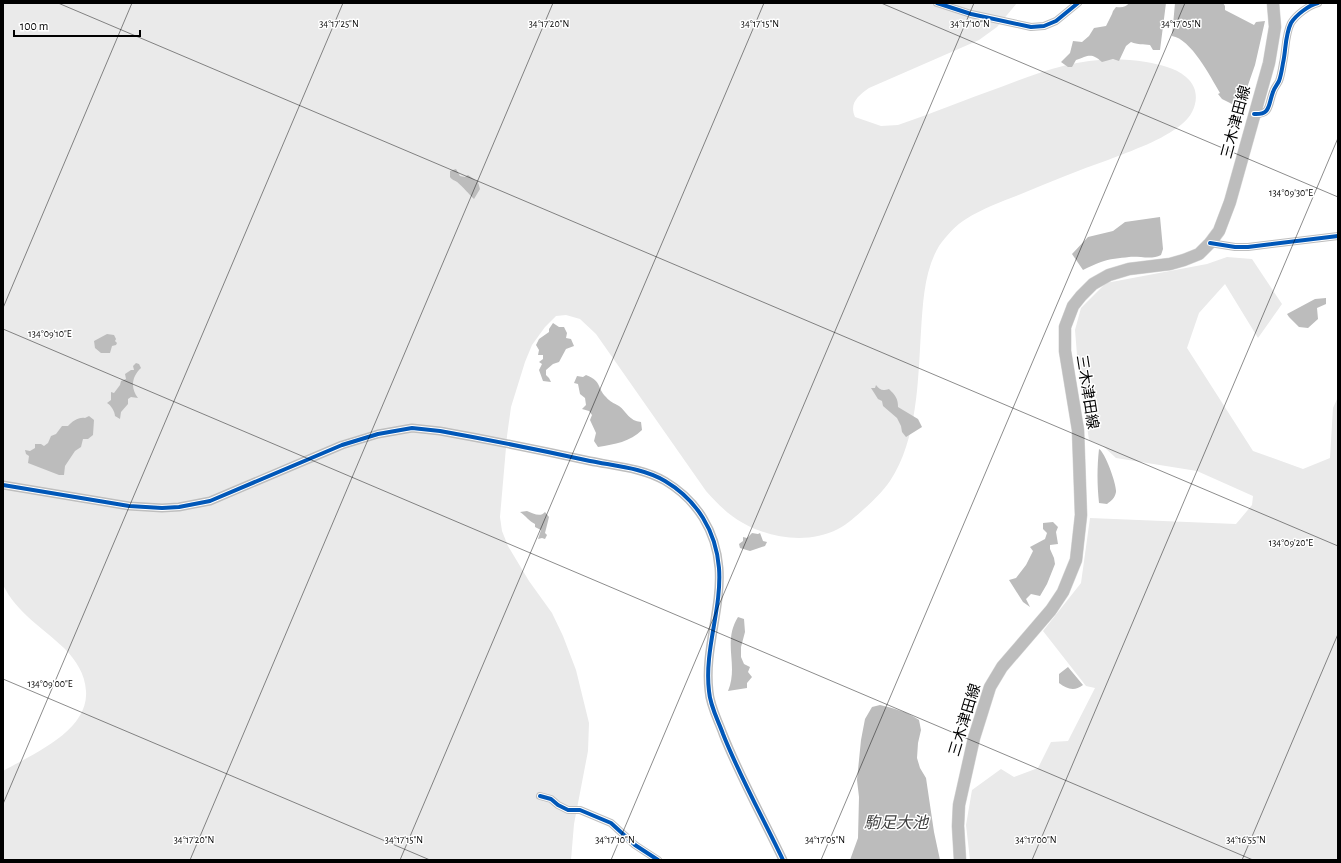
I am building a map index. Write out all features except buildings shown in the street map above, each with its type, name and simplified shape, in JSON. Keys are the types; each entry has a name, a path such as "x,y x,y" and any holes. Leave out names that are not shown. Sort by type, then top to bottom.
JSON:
{"main road":[{"name":"三木津田線","path":"960,860 958,826 959,805 974,738 990,687 1002,667 1051,610 1062,592 1076,560 1081,515 1078,430 1065,351 1065,326 1080,296 1098,281 1109,275 1128,269 1170,264 1199,254 1219,231 1226,215 1273,45 1275,27 1271,5"}],"street":[{"path":"936,3 971,14 1031,27 1044,26 1056,21 1078,3"},
{"path":"1254,114 1262,115 1266,112 1273,91 1280,79 1286,41 1291,23 1299,14 1313,4 1318,3"},
{"path":"1210,243 1235,247 1248,247 1338,236"},
{"path":"3,485 129,506 162,508 179,507 210,501 342,445 378,434 412,428 440,431 624,467 664,480 680,491 694,506 708,524 716,545 719,569 718,590 708,666 709,691 713,709 728,747 782,860"},
{"path":"540,796 551,799 558,805 568,810 580,810 611,823 635,845 658,860"}],"shaded area":[{"path":"3,3 1017,3 997,27 979,40 869,88 858,97 854,104 853,112 855,117 881,126 898,125 1055,68 1108,59 1146,62 1177,71 1191,82 1196,94 1196,101 1187,119 1166,135 1137,149 1064,176 986,208 962,221 945,238 934,256 927,276 915,408 906,447 890,481 881,492 871,503 845,525 827,534 803,538 778,536 754,528 732,516 706,491 596,334 580,319 566,315 556,316 545,327 532,345 511,407 500,517 502,531 508,546 529,581 552,613 563,636 576,670 589,723 588,751 574,824 571,860 3,860 3,771 43,749 57,740 69,729 79,718 85,705 86,691 82,673 72,657 15,604 3,585"},
{"path":"1227,257 1252,259 1282,304 1258,338 1225,284 1199,313 1187,348 1253,451 1303,469 1330,458 1333,408 1338,397 1338,860 970,860 966,825 972,790 1001,769 1014,777 1038,768 1051,742 1068,741 1095,688 1086,686 1043,631 1081,583 1090,518 1236,524 1252,505 1253,496 1197,471 1116,458 1103,446 1089,440 1078,367 1075,330 1081,308 1106,283 1207,264"}],"water":[{"path":"1129,3 1166,3 1160,50 1153,50 1150,45 1131,42 1126,46 1119,61 1113,59 1102,62 1095,57 1087,56 1076,60 1072,67 1068,67 1061,62 1070,53 1073,41 1082,42 1089,36 1094,28 1106,26 1116,7 1124,7"},
{"path":"1175,3 1223,3 1225,10 1254,25 1256,22 1265,21 1255,65 1240,108 1222,99 1218,94 1220,93 1211,77 1193,51 1179,39 1172,36"},
{"path":"456,169 460,176 465,177 468,175 478,182 480,189 474,199 450,177 450,171"},
{"path":"1160,217 1163,249 1161,255 1150,258 1129,257 1111,259 1083,270 1072,254 1088,237 1113,231 1125,222"},
{"path":"1326,298 1326,304 1317,308 1318,319 1308,328 1299,327 1287,314 1315,299"},
{"path":"553,323 559,327 564,327 567,333 566,338 571,339 574,346 566,349 559,362 553,364 546,370 546,375 551,382 543,381 539,370 542,364 539,362 543,359 543,355 538,355 539,350 536,345 539,339 549,332 549,329"},
{"path":"107,334 114,335 117,343 116,345 112,346 110,353 101,353 95,348 94,341"},
{"path":"136,363 139,364 141,368 133,382 135,394 138,398 131,397 128,399 128,404 121,412 120,419 115,416 110,405 107,403 111,400 111,392 114,393 121,381 126,379 125,374 131,370 134,370 133,366"},
{"path":"586,375 597,382 609,400 622,408 631,418 641,422 642,430 627,440 598,447 594,441 596,433 590,420 592,415 589,411 582,409 586,405 585,398 580,394 578,384 574,383 577,376 583,377"},
{"path":"876,385 881,390 889,389 896,397 898,407 918,419 922,427 906,437 902,432 897,418 883,406 882,401 878,399 871,388 875,388"},
{"path":"89,416 94,420 93,435 88,439 83,439 81,447 75,451 65,466 64,475 59,475 28,463 29,456 26,454 25,450 30,451 35,448 35,444 41,444 44,446 48,443 51,436 56,434 62,426 68,426 80,418"},
{"path":"1099,449 1107,462 1116,488 1115,496 1107,504 1099,503"},
{"path":"527,511 539,515 545,512 549,517 545,533 547,535 545,539 538,539 541,530 535,527 535,524 520,512"},
{"path":"1053,522 1058,527 1056,532 1058,544 1050,545 1055,564 1047,584 1040,596 1031,594 1026,599 1030,607 1023,602 1009,580 1016,578 1026,565 1033,551 1030,547 1045,539 1047,533 1043,529 1043,523"},
{"path":"752,533 760,533 763,541 767,542 765,546 750,551 740,548 739,544 743,541 743,537 747,538"},
{"path":"738,617 744,619 745,632 741,647 741,657 744,664 750,667 748,672 752,677 747,683 747,688 728,691 732,672 731,636 733,627"},
{"path":"1068,667 1083,685 1071,689 1059,683 1059,674"},
{"name":"駒足大池","path":"880,705 895,709 919,720 921,730 917,758 920,768 926,778 934,832 940,860 850,860 858,838 859,797 857,780 861,740 865,719 872,707"}],"cycle path":[{"path":"937,3 971,14 1031,27 1044,26 1056,21 1078,3"},
{"path":"1254,114 1259,114 1266,111 1273,91 1279,81 1291,23 1303,11 1318,3"},
{"path":"1210,243 1235,247 1248,247 1338,236"},
{"path":"3,485 129,506 162,508 179,507 210,501 342,445 378,434 412,428 440,431 629,468 648,473 665,481 687,497 703,518 714,541 719,568 719,583 709,660 708,676 711,702 714,713 737,766 783,860"},
{"path":"540,796 551,799 558,805 568,810 580,810 611,823 635,845 658,860"}]}
